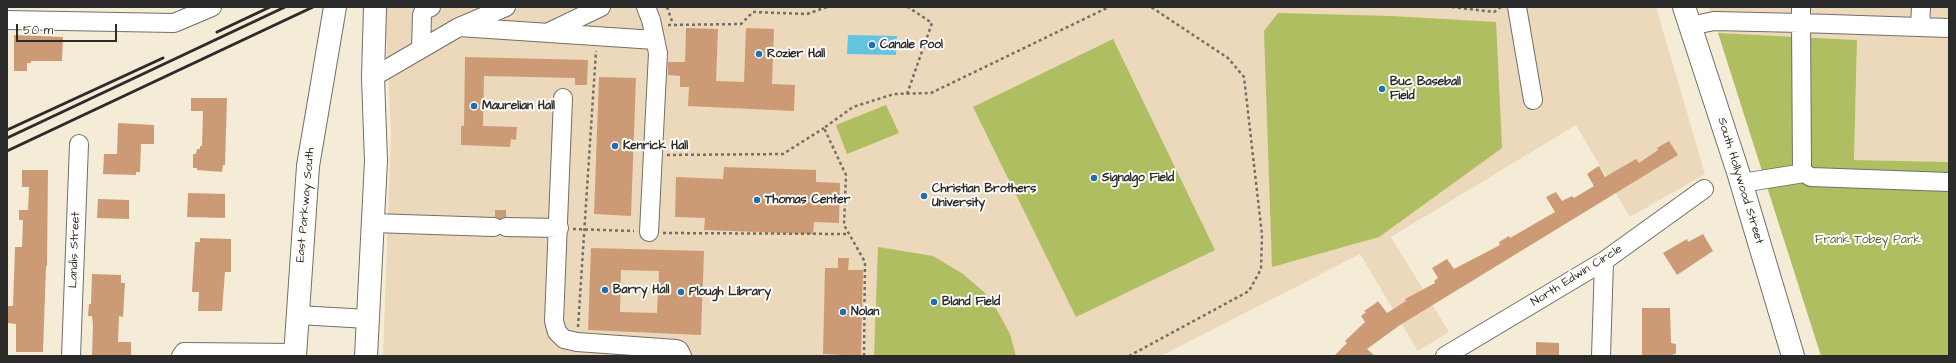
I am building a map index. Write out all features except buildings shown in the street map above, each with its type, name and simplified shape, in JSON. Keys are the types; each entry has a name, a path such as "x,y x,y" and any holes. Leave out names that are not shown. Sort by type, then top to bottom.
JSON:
{"main road":[{"name":"East Parkway South","path":"295,354 308,166 336,7"},
{"path":"366,356 376,161 373,77 375,7"},
{"name":"South Hollywood Street","path":"1687,17 1742,183 1793,356"}],"street":[{"path":"12,16 174,23 212,7"},
{"path":"421,49 422,15 424,10 431,7"},
{"path":"373,77 459,27 506,7"},
{"path":"547,33 601,7"},
{"path":"646,7 658,53 649,232"},
{"path":"1518,7 1533,100"},
{"path":"1920,27 1921,7"},
{"path":"1801,15 1802,169 1804,173 1810,177 1949,182"},
{"path":"1687,17 1714,21 1801,15 1920,27 1949,28"},
{"path":"459,27 655,40"},
{"path":"563,98 559,228 554,322 557,332 564,339 577,342 657,352 680,350 682,356"},
{"name":"Landis Street","path":"71,356 79,144"},
{"path":"1742,183 1804,173"},
{"name":"North Edwin Circle","path":"1445,356 1604,261 1704,189"},
{"path":"373,223 559,228"},
{"path":"1601,356 1604,261"},
{"path":"298,315 368,318"},
{"path":"182,354 295,354"}],"path":[{"path":"667,7 673,24"},
{"path":"907,94 932,23 908,7"},
{"path":"666,155 783,154 824,128 853,107 894,94 932,93 1109,7"},
{"path":"1129,356 1249,291 1261,269 1262,235 1244,77 1228,58 1150,7"},
{"path":"1452,7 1494,12 1502,7"},
{"path":"824,128 846,175 844,225 865,262 864,356"},
{"path":"559,228 649,232 849,234"}],"shaded area":[{"name":"Christian Brothers University","path":"385,7 1656,7 1705,174 1630,217 1576,125 1391,237 1449,332 1418,351 1360,254 1161,356 383,356 391,134"},
{"path":"1709,7 1949,7 1949,162 1854,160 1857,40 1718,33"}],"green space":[{"name":"Buc Baseball Field","path":"1278,13 1391,16 1496,22 1502,148 1379,237 1272,267 1264,31"},
{"name":"Frank Tobey Park","path":"1718,33 1857,40 1854,160 1949,162 1949,356 1821,356"},
{"name":"Signalgo Field","path":"1113,39 1215,250 1076,317 973,107"},
{"path":"886,105 899,133 847,154 836,125"},
{"name":"Bland Field","path":"878,247 933,256 963,274 985,293 998,312 1010,334 1016,356 874,356"}],"water":[{"name":"Canale Pool","path":"848,35 897,36 896,55 847,54"}],"railway":[{"path":"217,32 270,7"},
{"path":"7,138 285,7"},
{"path":"7,151 313,7"},
{"path":"7,130 163,58"}],"place":[{"name":"Canale Pool","path":"872,45"},
{"name":"Rozier Hall","path":"759,54"},
{"name":"Buc Baseball Field","path":"1382,89"},
{"name":"Maurelian Hall","path":"474,106"},
{"name":"Kenrick Hall","path":"615,146"},
{"name":"Signalgo Field","path":"1094,178"},
{"name":"Christian Brothers University","path":"924,196"},
{"name":"Thomas Center","path":"757,200"},
{"name":"Barry Hall","path":"605,290"},
{"name":"Plough Library","path":"681,292"},
{"name":"Bland Field","path":"934,302"},
{"name":"Nolan","path":"843,312"}]}
